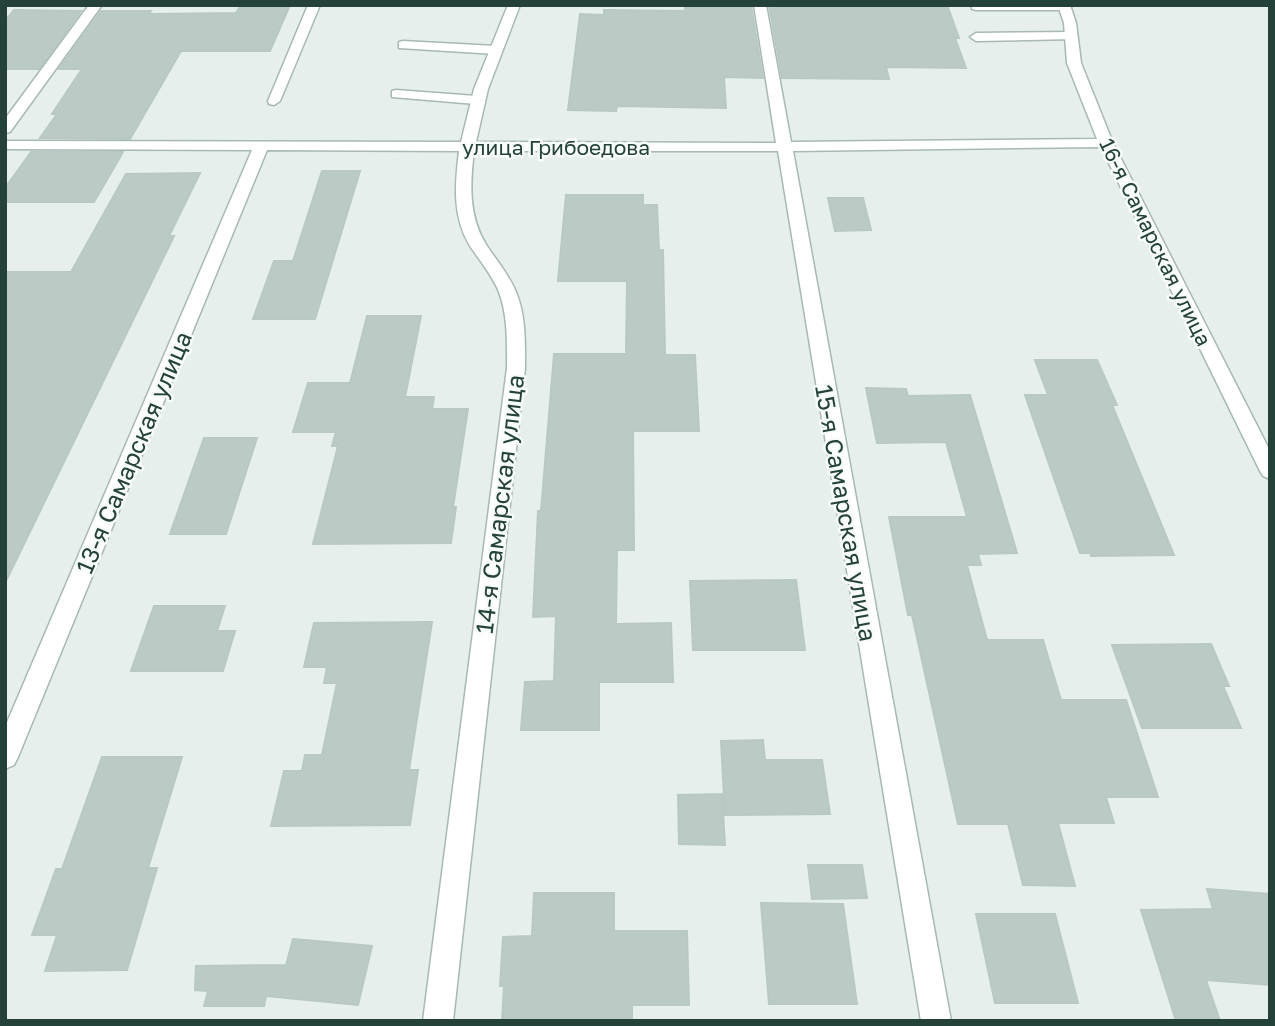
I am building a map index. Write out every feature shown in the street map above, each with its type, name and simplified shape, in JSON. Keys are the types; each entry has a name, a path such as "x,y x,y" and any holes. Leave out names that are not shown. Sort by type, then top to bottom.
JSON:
{"street":[{"path":"5,130 96,5"},
{"name":"14-я Самарская улица","path":"438,1021 516,368 516,320 504,284 481,253 467,223 463,199 466,147 476,100 514,5"},
{"name":"15-я Самарская улица","path":"760,5 936,1021"},
{"name":"16-я Самарская улица","path":"1065,6 1074,63 1106,143 1270,471"},
{"name":"улица Грибоедова","path":"5,145 783,147 1106,143"},
{"name":"13-я Самарская улица","path":"5,757 261,147"}],"lane":[{"path":"274,101 314,5"},
{"path":"976,7 1065,6"},
{"path":"976,37 1071,36"},
{"path":"403,45 496,50"},
{"path":"396,94 476,100"}],"building":[{"path":"241,5 290,5 270,51 181,51 130,139 40,138 57,114 52,114 82,69 59,69 101,11 151,11 149,14 236,13"},
{"path":"685,5 751,5 763,78 724,77 726,108 617,106 616,111 568,110 580,14 604,15 604,10 685,11"},
{"path":"769,5 947,5 966,68 886,67 889,79 782,78"},
{"path":"14,10 81,11 39,69 5,69 5,21"},
{"path":"31,152 123,152 94,202 5,202 5,188"},
{"path":"322,171 360,171 315,319 253,319 274,261 293,261"},
{"path":"200,173 169,236 174,236 5,583 5,272 71,272 126,174"},
{"path":"566,195 643,195 643,205 657,205 659,250 663,250 665,355 695,355 699,431 633,431 634,550 617,550 616,624 671,623 673,682 599,682 599,730 521,730 525,682 554,681 556,616 533,617 538,511 541,511 554,354 626,354 627,281 558,281"},
{"path":"828,198 863,198 871,230 835,231"},
{"path":"367,316 421,316 405,397 434,397 432,409 468,409 453,507 456,507 451,543 313,544 338,446 332,446 336,432 293,432 308,383 350,383"},
{"path":"1035,360 1097,360 1117,405 1112,405 1174,555 1091,556 1090,553 1080,553 1025,395 1048,395"},
{"path":"866,388 906,389 908,396 970,395 1017,553 978,554 981,565 967,565 987,640 1043,640 1061,700 1126,700 1158,797 1106,797 1114,823 1058,823 1075,886 1023,885 1008,824 958,824 912,615 908,615 889,517 967,517 946,442 877,443"},
{"path":"204,438 257,438 226,534 170,534"},
{"path":"796,580 805,650 693,650 690,581"},
{"path":"154,606 225,606 217,631 235,631 223,671 131,671"},
{"path":"432,622 409,770 418,770 410,825 271,826 284,771 302,771 305,755 322,755 337,683 324,683 327,667 304,667 314,623"},
{"path":"1211,644 1229,686 1223,686 1241,728 1142,728 1112,645"},
{"path":"763,740 765,760 822,760 830,814 725,815 721,741"},
{"path":"102,757 182,757 148,868 157,868 127,970 45,971 57,935 32,935 56,869 62,869"},
{"path":"722,794 725,845 679,844 678,795"},
{"path":"808,865 862,865 867,898 812,899"},
{"path":"1207,889 1270,894 1270,985 1206,980 1220,1021 1176,1021 1141,910 1213,909"},
{"path":"534,893 614,893 614,931 687,931 689,1005 632,1005 632,1021 502,1021 504,986 500,986 503,937 532,936"},
{"path":"761,903 843,904 857,1004 769,1004"},
{"path":"976,914 1055,914 1078,1003 995,1003"},
{"path":"293,939 372,946 358,1005 266,996 264,1006 204,1006 208,991 195,990 196,966 286,965"}]}
